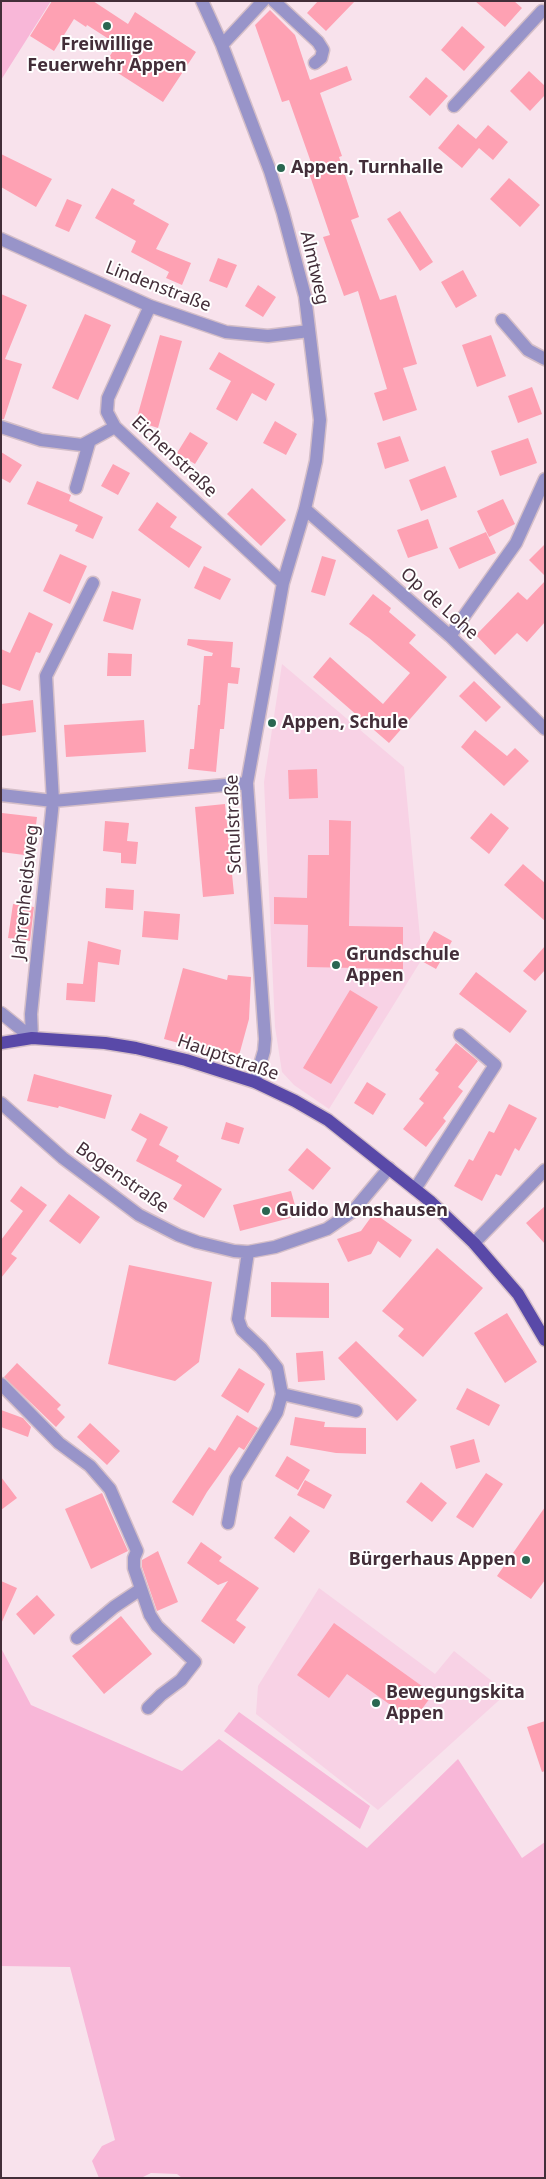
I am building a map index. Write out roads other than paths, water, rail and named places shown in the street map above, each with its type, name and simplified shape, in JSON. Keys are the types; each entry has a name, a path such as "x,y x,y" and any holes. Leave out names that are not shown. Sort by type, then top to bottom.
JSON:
{"main road":[{"name":"Hauptstraße","path":"1,1043 32,1038 105,1043 136,1048 186,1060 255,1082 328,1120 415,1189 474,1242 518,1294 545,1340"}],"street":[{"name":"Almtweg","path":"202,1 222,45 278,196 305,296 320,420 316,461 305,508"},
{"path":"222,45 263,1"},
{"path":"274,1 318,42 322,50 322,58 315,63"},
{"path":"454,106 542,10"},
{"name":"Lindenstraße","path":"1,239 150,306 226,332 268,336 309,331"},
{"name":"Eichenstraße","path":"150,306 108,398 107,412 115,428 283,583"},
{"path":"502,320 528,350 545,359"},
{"path":"1,427 41,440 75,444 89,443 115,428"},
{"path":"76,488 89,443"},
{"path":"450,636 516,544 543,486"},
{"name":"Schulstraße","path":"255,1082 264,1051 265,1038 247,783 283,583 305,508"},
{"name":"Op de Lohe","path":"305,508 450,636 545,729"},
{"path":"93,584 46,676 53,801 247,783"},
{"name":"Jahrenheidsweg","path":"1,795 53,801 31,1014 32,1038"},
{"path":"1,1013 32,1038"},
{"path":"415,1189 495,1065 460,1035"},
{"name":"Bogenstraße","path":"1,1103 63,1158 140,1215 161,1227 197,1242 248,1252 290,1243 340,1221 365,1198 389,1168"},
{"path":"474,1242 545,1170"},
{"path":"228,1523 236,1479 277,1412 282,1394 277,1368 262,1348 242,1330 238,1319 248,1252"},
{"path":"1,1384 59,1443 90,1466 110,1489 137,1551 134,1558 134,1568 150,1615 157,1626 195,1662 181,1680 160,1695 148,1708"},
{"path":"282,1394 356,1411"},
{"path":"77,1638 114,1607 141,1588"}],"place":[{"name":"Freiwillige Feuerwehr Appen","path":"107,26"},
{"name":"Appen, Turnhalle","path":"281,168"},
{"name":"Appen, Schule","path":"272,723"},
{"name":"Grundschule Appen","path":"336,965"},
{"name":"Guido Monshausen","path":"266,1211"},
{"name":"Bürgerhaus Appen","path":"526,1560"},
{"name":"Bewegungskita Appen","path":"376,1703"}]}
